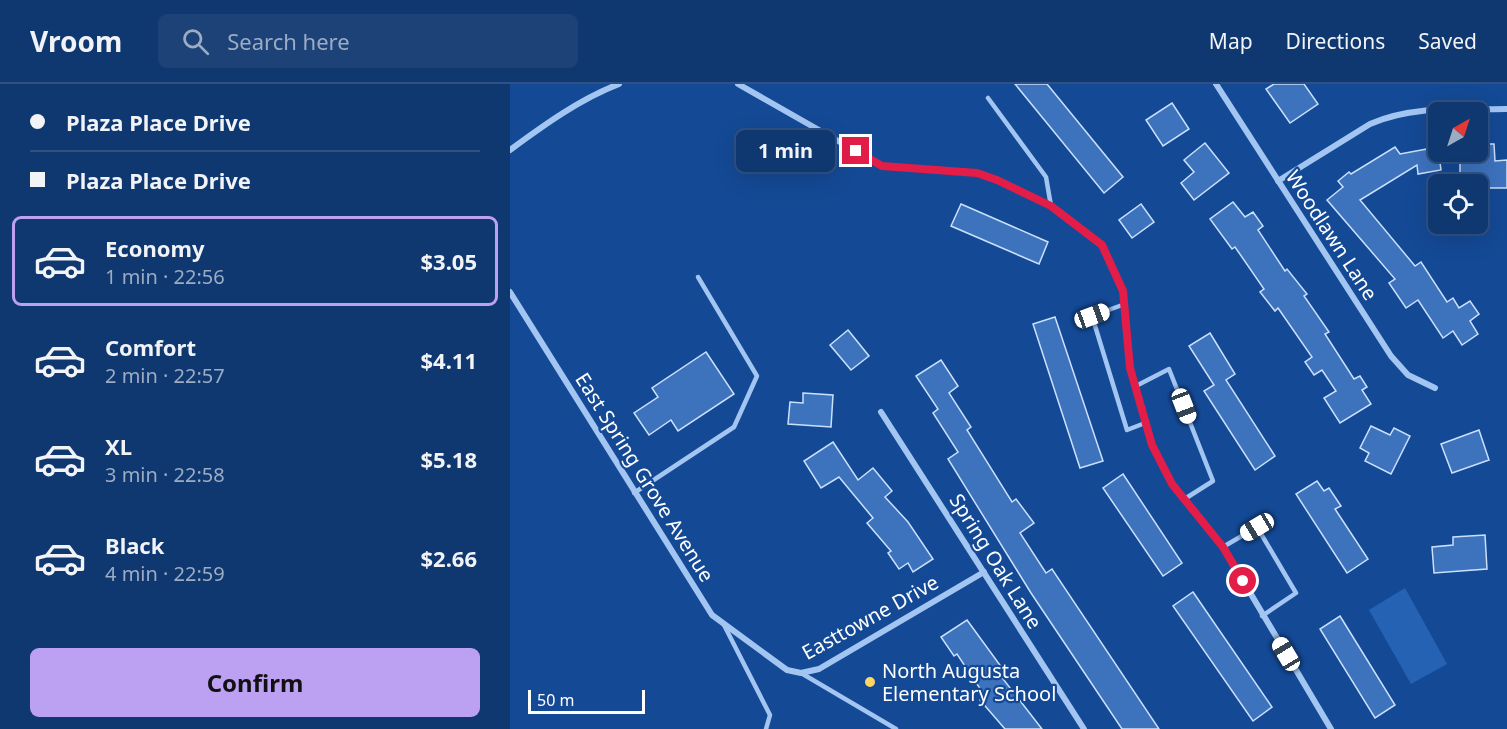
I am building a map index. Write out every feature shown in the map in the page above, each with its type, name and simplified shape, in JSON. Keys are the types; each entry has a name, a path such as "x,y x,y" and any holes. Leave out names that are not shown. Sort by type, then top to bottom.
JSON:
{"street":[{"path":"510,150 544,125 601,91 619,84"},
{"path":"738,84 882,166 977,173 1051,206 1102,245 1115,268 1123,291 1130,368 1134,387 1145,423 1167,475 1183,501 1223,547 1331,729"},
{"name":"Woodlawn Lane","path":"1216,84 1398,367 1419,382 1435,388"},
{"path":"1278,181 1370,124 1386,117 1419,110 1507,108"},
{"name":"East Spring Grove Avenue","path":"510,292 712,615 772,660"},
{"name":"Spring Oak Lane","path":"882,412 1083,729"},
{"name":"Easttowne Drive","path":"772,660 787,670 801,673 819,669 984,572"}],"lane":[{"path":"988,98 1046,177 1051,206"},
{"path":"634,493 734,427 757,376 698,277"},
{"path":"1125,304 1092,316 1127,430 1145,423"},
{"path":"1134,387 1169,369 1213,481 1183,501"},
{"path":"1223,547 1257,527 1296,593 1262,616"},
{"path":"724,625 770,715 766,729"},
{"path":"801,673 896,729"}],"shaded area":[{"path":"1405,588 1447,664 1411,684 1369,610"}],"building":[{"path":"1015,84 1047,84 1123,177 1104,193"},
{"path":"1274,84 1304,84 1318,104 1290,123 1266,89"},
{"path":"1172,103 1189,129 1163,146 1146,120"},
{"path":"1205,143 1229,173 1194,200 1181,183 1194,172 1184,160"},
{"path":"1488,144 1494,144 1495,161 1507,160 1507,188 1488,188 1488,174 1460,174 1460,162 1488,162"},
{"path":"1395,147 1400,154 1428,149 1428,162 1440,162 1441,170 1418,174 1417,165 1360,200 1415,266 1421,262 1447,302 1453,298 1459,308 1470,301 1479,314 1470,321 1478,334 1462,345 1453,331 1443,338 1418,300 1406,308 1389,283 1395,279 1327,200 1343,187 1338,181 1349,172 1351,174"},
{"path":"1233,202 1245,217 1253,212 1263,226 1258,230 1285,271 1287,269 1307,294 1304,296 1329,332 1325,334 1354,379 1360,376 1367,387 1362,390 1371,404 1340,423 1324,398 1336,391 1322,370 1314,375 1305,362 1312,357 1278,308 1275,311 1260,292 1264,289 1235,247 1232,249 1210,219"},
{"path":"961,204 1048,242 1039,264 951,226"},
{"path":"1141,204 1154,222 1132,238 1119,220"},
{"path":"1055,317 1103,461 1080,468 1033,324"},
{"path":"848,330 869,356 851,370 830,345"},
{"path":"1210,333 1235,374 1226,380 1275,456 1255,470 1204,391 1214,385 1189,346"},
{"path":"706,352 734,394 678,431 671,420 649,435 634,413 658,397 652,388"},
{"path":"941,360 958,386 949,393 971,427 967,430 1012,502 1016,499 1034,523 1020,533 1046,573 1052,569 1159,729 1122,729 1031,593 948,459 958,452 933,413 938,409 916,376"},
{"path":"803,393 833,395 831,427 788,424 790,402 803,403"},
{"path":"1371,426 1390,435 1394,428 1410,436 1391,474 1365,461 1369,453 1360,448"},
{"path":"1479,430 1489,460 1452,473 1441,444"},
{"path":"833,442 858,480 873,468 892,491 885,497 908,522 933,559 913,572 908,563 899,569 888,553 891,551 867,523 873,518 839,477 821,488 804,461"},
{"path":"1123,474 1182,563 1163,576 1103,488"},
{"path":"1317,481 1324,491 1329,488 1341,506 1335,509 1368,559 1347,573 1296,494"},
{"path":"1485,535 1487,569 1434,573 1432,547 1453,545 1453,537"},
{"path":"1193,592 1272,707 1253,721 1173,606"},
{"path":"1340,616 1395,705 1375,718 1320,629"},
{"path":"967,620 1005,672 1000,675 1042,729 1005,729 980,700 985,696 957,654 954,656 941,637"}],"place":[{"name":"North Augusta Elementary School","path":"870,682"}],"route":[{"path":"856,151 882,166 977,173 997,180 1051,206 1102,245 1115,268 1123,291 1130,368 1152,445 1172,484 1190,510 1223,547 1243,581"}]}
